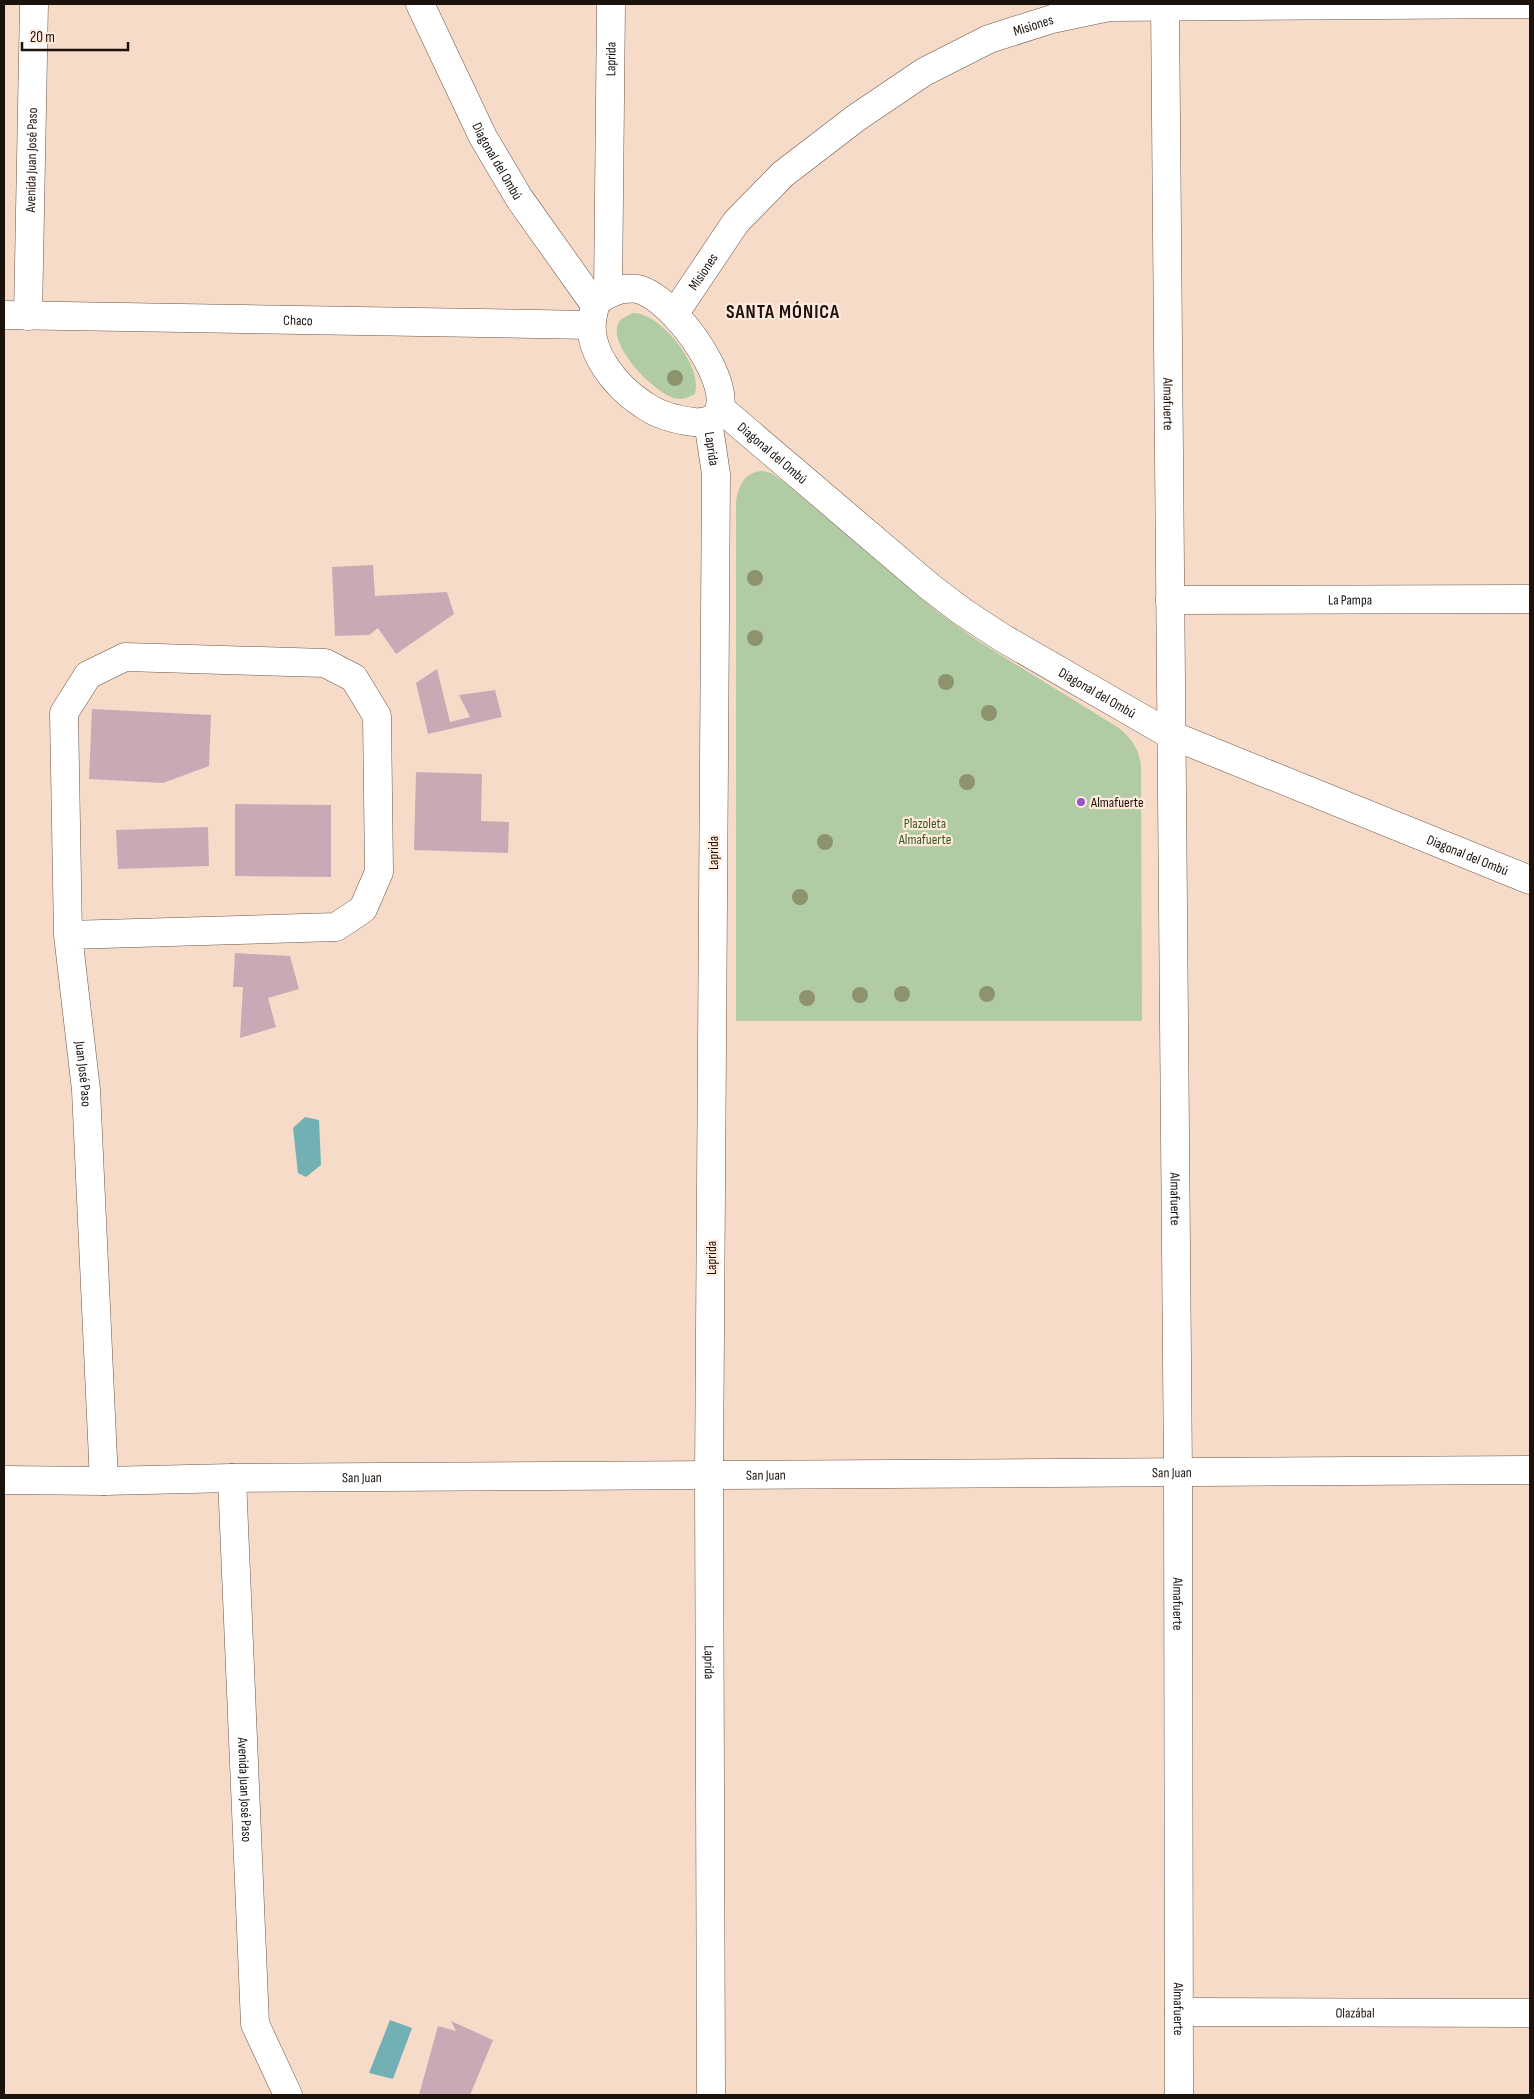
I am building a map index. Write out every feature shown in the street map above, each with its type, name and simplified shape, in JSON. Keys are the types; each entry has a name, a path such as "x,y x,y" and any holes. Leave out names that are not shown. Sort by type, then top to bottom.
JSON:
{"street":[{"name":"Avenida Juan José Paso","path":"16,315 34,4"},
{"name":"Diagonal del Ombú","path":"420,4 483,137 520,198 598,308 595,345 605,366 630,395 645,406 663,415 689,421 714,415 963,612 1001,637 1171,735 1530,880"},
{"name":"Laprida","path":"598,308 611,4"},
{"name":"Misiones","path":"675,313 736,222 783,174 856,118 924,72 988,39 1052,19 1109,7 1165,4 1530,4"},
{"name":"Almafuerte","path":"1165,4 1178,1474 1179,2095"},
{"path":"598,308 622,289 637,289 655,297 675,313 706,356 719,390 714,415"},
{"name":"Chaco","path":"16,315 598,308"},
{"name":"Laprida","path":"711,2095 709,1475 716,474 714,415"},
{"name":"La Pampa","path":"1170,600 1530,599"},
{"name":"Juan José Paso","path":"68,935 336,927 364,909 379,872 376,716 354,678 325,663 125,657 88,676 64,713 68,935 86,1090 104,1481"},
{"name":"San Juan","path":"4,1480 104,1481 232,1478 1178,1474 1530,1470"},
{"name":"Avenida Juan José Paso","path":"232,1478 255,2024 288,2095"},
{"name":"Olazábal","path":"1179,2012 1530,2013"}],"green space":[{"path":"633,313 644,315 655,321 678,343 693,370 696,383 695,394 682,399 671,397 660,391 637,370 628,358 617,334 619,322"},
{"name":"Plazoleta Almafuerte","path":"763,471 771,473 784,482 939,613 978,641 1119,728 1131,740 1139,754 1141,766 1142,1021 736,1021 736,502 741,485 747,477"}],"water":[{"path":"305,1117 319,1120 321,1165 306,1177 298,1173 293,1128"},
{"path":"390,2020 412,2028 393,2079 369,2073"}],"building":[{"path":"373,565 375,596 447,592 454,614 396,654 378,628 369,635 335,636 332,567"},
{"path":"437,669 450,722 470,717 459,695 495,690 502,717 428,734 416,683"},
{"path":"92,709 211,715 209,766 163,783 89,779"},
{"path":"416,772 482,774 481,821 509,822 508,853 414,850"},
{"path":"235,804 331,805 331,877 235,876"},
{"path":"208,827 209,866 118,869 116,830"},
{"path":"235,953 290,956 299,989 268,998 276,1027 240,1038 243,987 233,987"},
{"path":"451,2021 493,2040 470,2095 419,2095 438,2026 456,2031"}],"place":[{"name":"Almafuerte","path":"1081,802"}],"district":[{"name":"SANTA MÓNICA","path":"783,311"}]}
